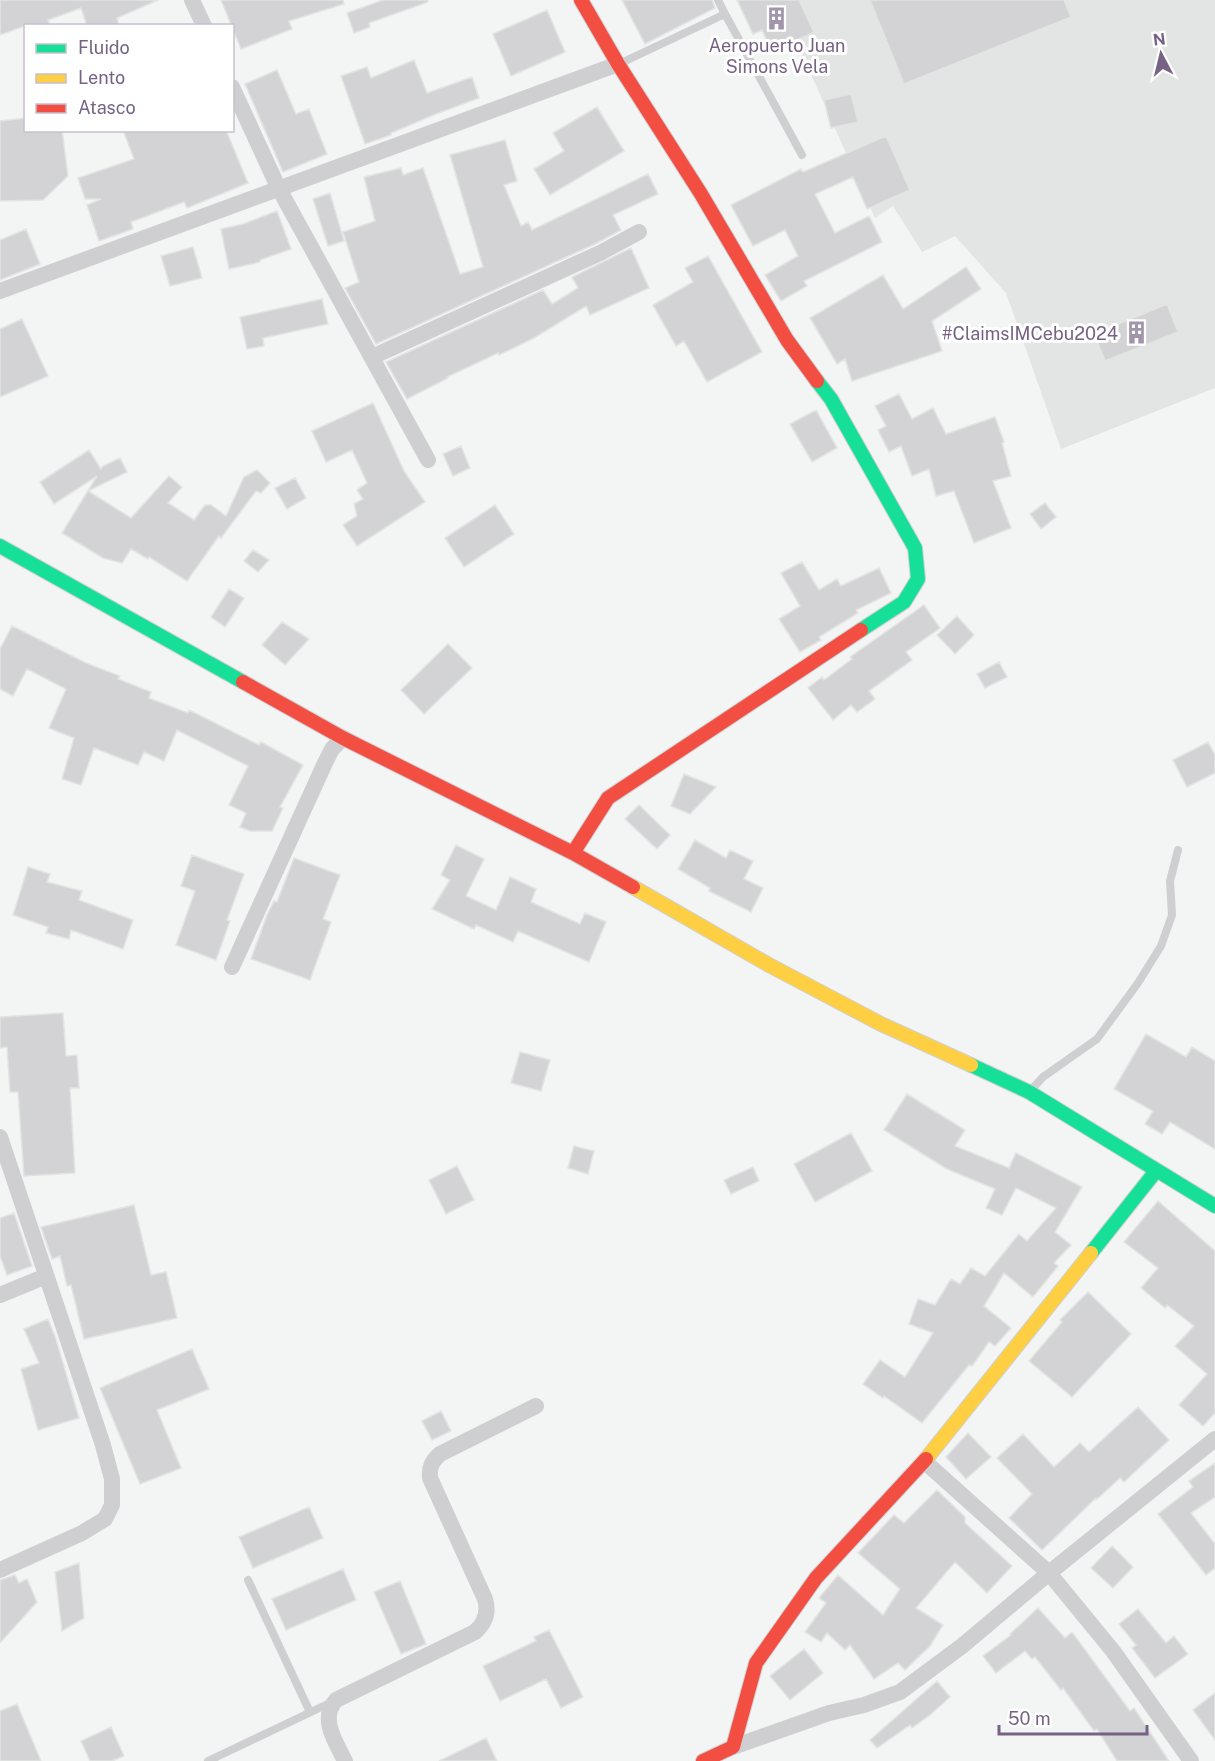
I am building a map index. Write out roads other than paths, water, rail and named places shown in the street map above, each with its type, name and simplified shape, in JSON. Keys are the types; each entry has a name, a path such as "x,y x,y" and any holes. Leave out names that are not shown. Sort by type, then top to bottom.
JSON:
{"street":[{"path":"192,0 203,24"},
{"path":"573,853 608,798 904,602 918,579 915,548 831,399 787,340 701,194 618,64 581,0"},
{"path":"0,291 618,64"},
{"path":"234,91 278,187 428,460"},
{"path":"372,357 600,253 639,232"},
{"path":"0,546 343,738 573,853 769,965 881,1024 1029,1092 1215,1206"},
{"path":"232,967 332,748 343,738"},
{"path":"0,1137 103,1445 112,1479 112,1504 105,1519 82,1533 0,1570"},
{"path":"733,1747 756,1663 816,1578 924,1461 1156,1171"},
{"path":"0,1294 46,1276"},
{"path":"345,1761 329,1725 329,1711 336,1700 475,1632 483,1623 487,1611 485,1599 430,1478 430,1466 440,1454 536,1406"},
{"path":"703,1761 733,1747 829,1713 864,1705 900,1692 962,1646 1215,1439"},
{"path":"924,1461 1049,1573 1113,1651 1191,1761"}],"lane":[{"path":"718,0 801,155"},
{"path":"618,64 724,14"},
{"path":"1029,1092 1043,1077 1097,1039 1138,983 1161,946 1172,915 1170,881 1178,850"},
{"path":"248,1580 310,1712"},
{"path":"208,1761 336,1700"}],"place":[{"name":"Aeropuerto Juan Simons Vela","path":"777,19"},
{"name":"#ClaimsIMCebu2024","path":"1136,333"}]}
